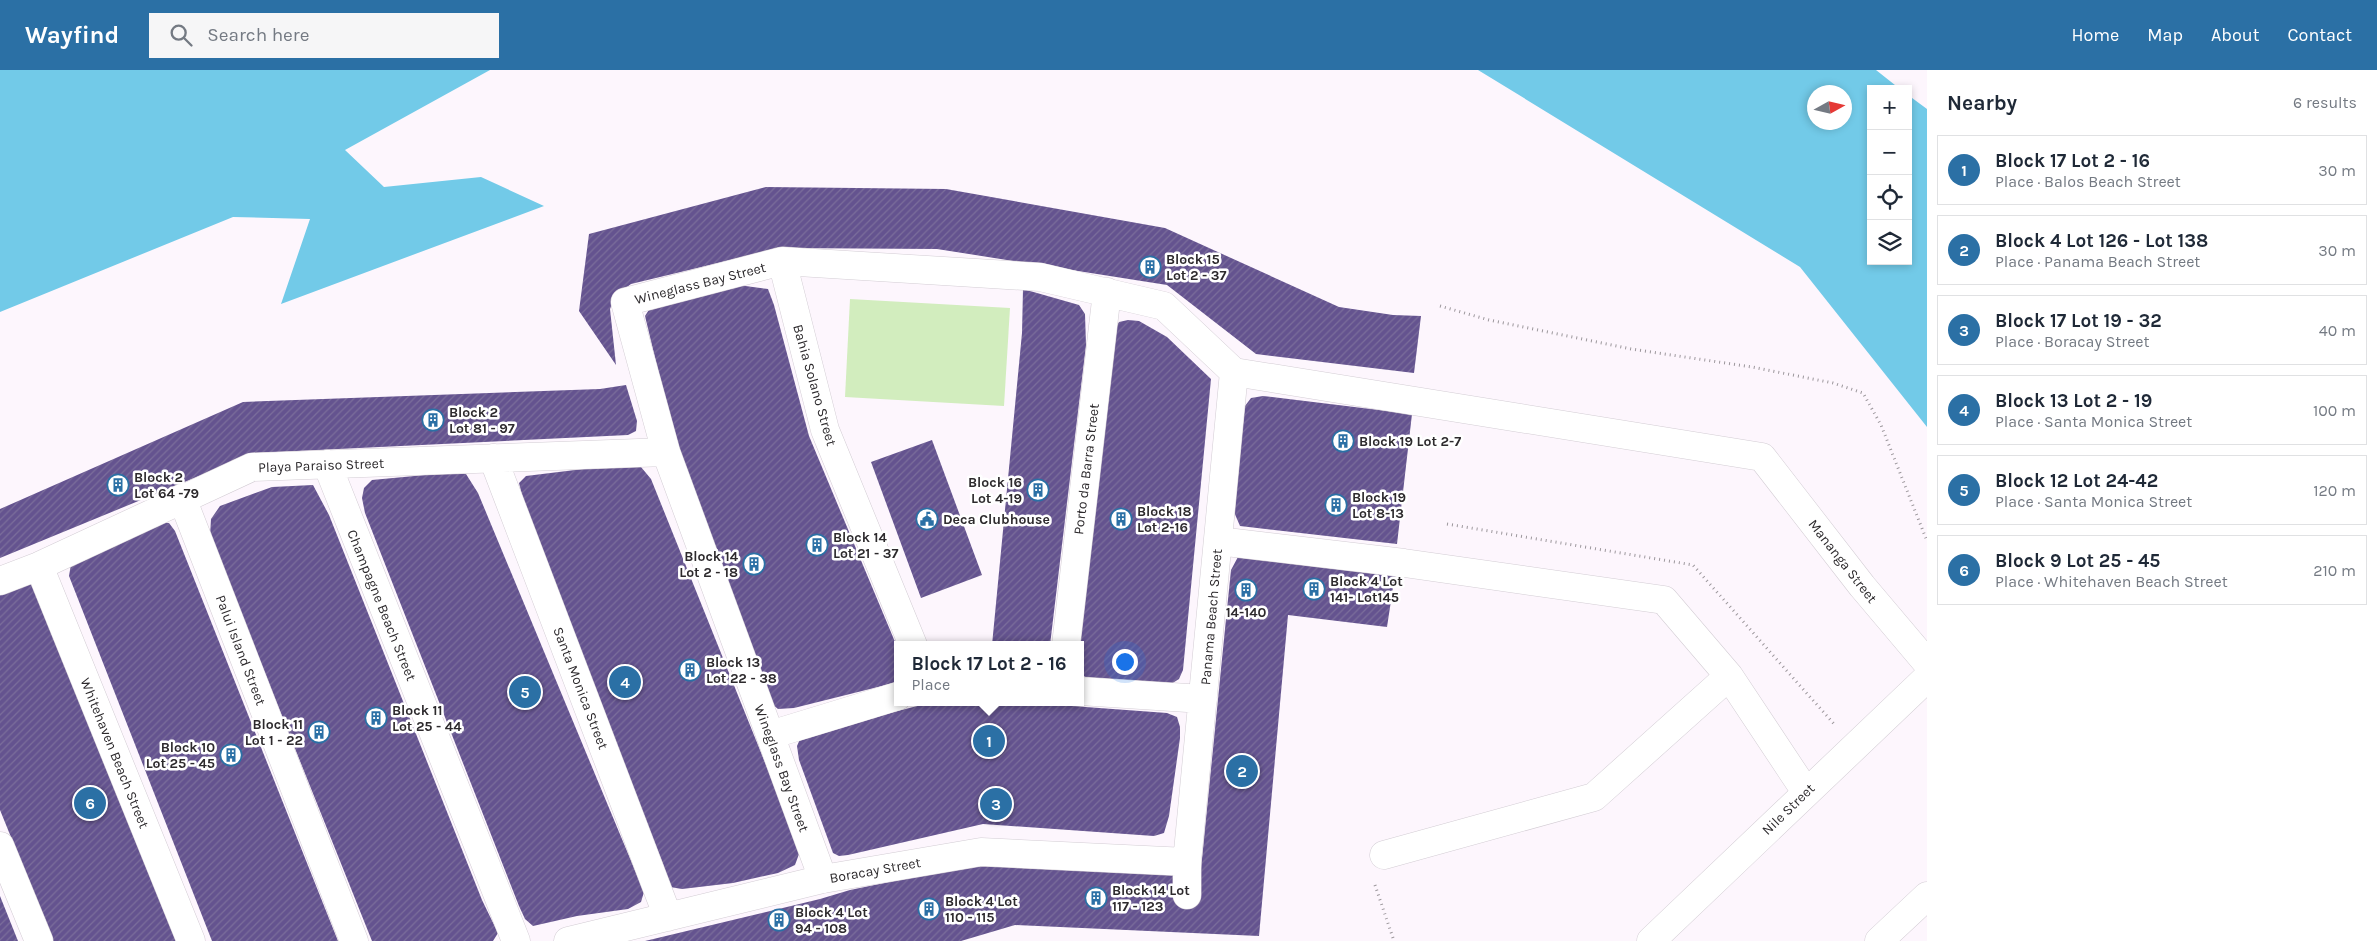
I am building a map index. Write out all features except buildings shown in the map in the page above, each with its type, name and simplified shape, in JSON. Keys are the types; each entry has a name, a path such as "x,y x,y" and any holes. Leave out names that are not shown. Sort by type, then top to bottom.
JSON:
{"street":[{"name":"Wineglass Bay Street","path":"823,879 666,452 625,302 782,261 1040,277 1164,306 1234,372"},
{"name":"Bahia Solano Street","path":"782,261 825,430 911,641"},
{"name":"Porto da Barra Street","path":"1066,641 1107,292"},
{"name":"Mananga Street","path":"1234,372 1762,457 1862,586 1927,663"},
{"name":"Panama Beach Street","path":"1187,895 1187,862 1234,372"},
{"name":"Playa Paraiso Street","path":"0,580 39,566 252,467 666,452"},
{"name":"Santa Monica Street","path":"494,458 668,917"},
{"name":"Champagne Beach Street","path":"327,464 516,941"},
{"name":"Palui Island Street","path":"182,498 354,941"},
{"path":"1218,541 1404,563 1664,600 1729,676 1806,792"},
{"name":"Whitehaven Beach Street","path":"39,566 191,941"},
{"path":"1384,855 1594,797 1729,676"},
{"name":"Nile Street","path":"1667,936 1806,792 1927,678"},
{"path":"1084,690 1203,699"},
{"path":"770,735 894,697"},
{"path":"0,846 39,941"},
{"name":"Boracay Street","path":"568,941 823,879 982,852 1187,862"},
{"path":"1890,938 1927,896"}],"path":[{"path":"1440,306 1489,320 1631,349 1752,367 1833,383 1863,393 1881,424 1927,541"},
{"path":"1384,855 1369,865 1394,941"}],"green space":[{"path":"850,299 1010,308 1004,406 845,397"}],"water":[{"path":"0,70 490,70 345,150 384,187 481,177 544,206 281,304 310,219 233,217 0,312"},
{"path":"1478,70 1876,70 1895,85 1867,85 1867,265 1912,265 1912,98 1927,109 1927,427 1800,267"}],"place":[{"name":"Block 15 Lot 2 - 37","path":"1150,267"},
{"name":"Block 2 Lot 81 - 97","path":"433,420"},
{"name":"Block 19 Lot 2-7","path":"1343,441"},
{"name":"Block 2 Lot 64 -79","path":"118,485"},
{"name":"Block 16 Lot 4-19","path":"1038,490"},
{"name":"Block 19 Lot 8-13","path":"1336,505"},
{"name":"Deca Clubhouse","path":"927,519"},
{"name":"Block 18 Lot 2-16","path":"1121,519"},
{"name":"Block 14 Lot 21 - 37","path":"817,545"},
{"name":"Block 14 Lot 2 - 18","path":"754,564"},
{"name":"Block 4 Lot 141- Lot145","path":"1314,589"},
{"name":"14-140","path":"1246,590"},
{"name":"Block 13 Lot 22 - 38","path":"690,670"},
{"name":"Block 13 Lot 2 - 19","path":"625,682"},
{"name":"Block 12 Lot 24-42","path":"525,692"},
{"name":"Block 11 Lot 25 - 44","path":"376,718"},
{"name":"Block 11 Lot 1 - 22","path":"319,732"},
{"name":"Block 17 Lot 2 - 16","path":"989,741"},
{"name":"Block 10 Lot 25 - 45","path":"231,755"},
{"name":"Block 4 Lot 126 - Lot 138","path":"1242,771"},
{"name":"Block 9 Lot 25 - 45","path":"90,803"},
{"name":"Block 17 Lot 19 - 32","path":"996,804"},
{"name":"Block 14 Lot 117 - 123","path":"1096,898"},
{"name":"Block 4 Lot 110 - 115","path":"929,909"},
{"name":"Block 4 Lot 94 - 108","path":"779,920"}]}
